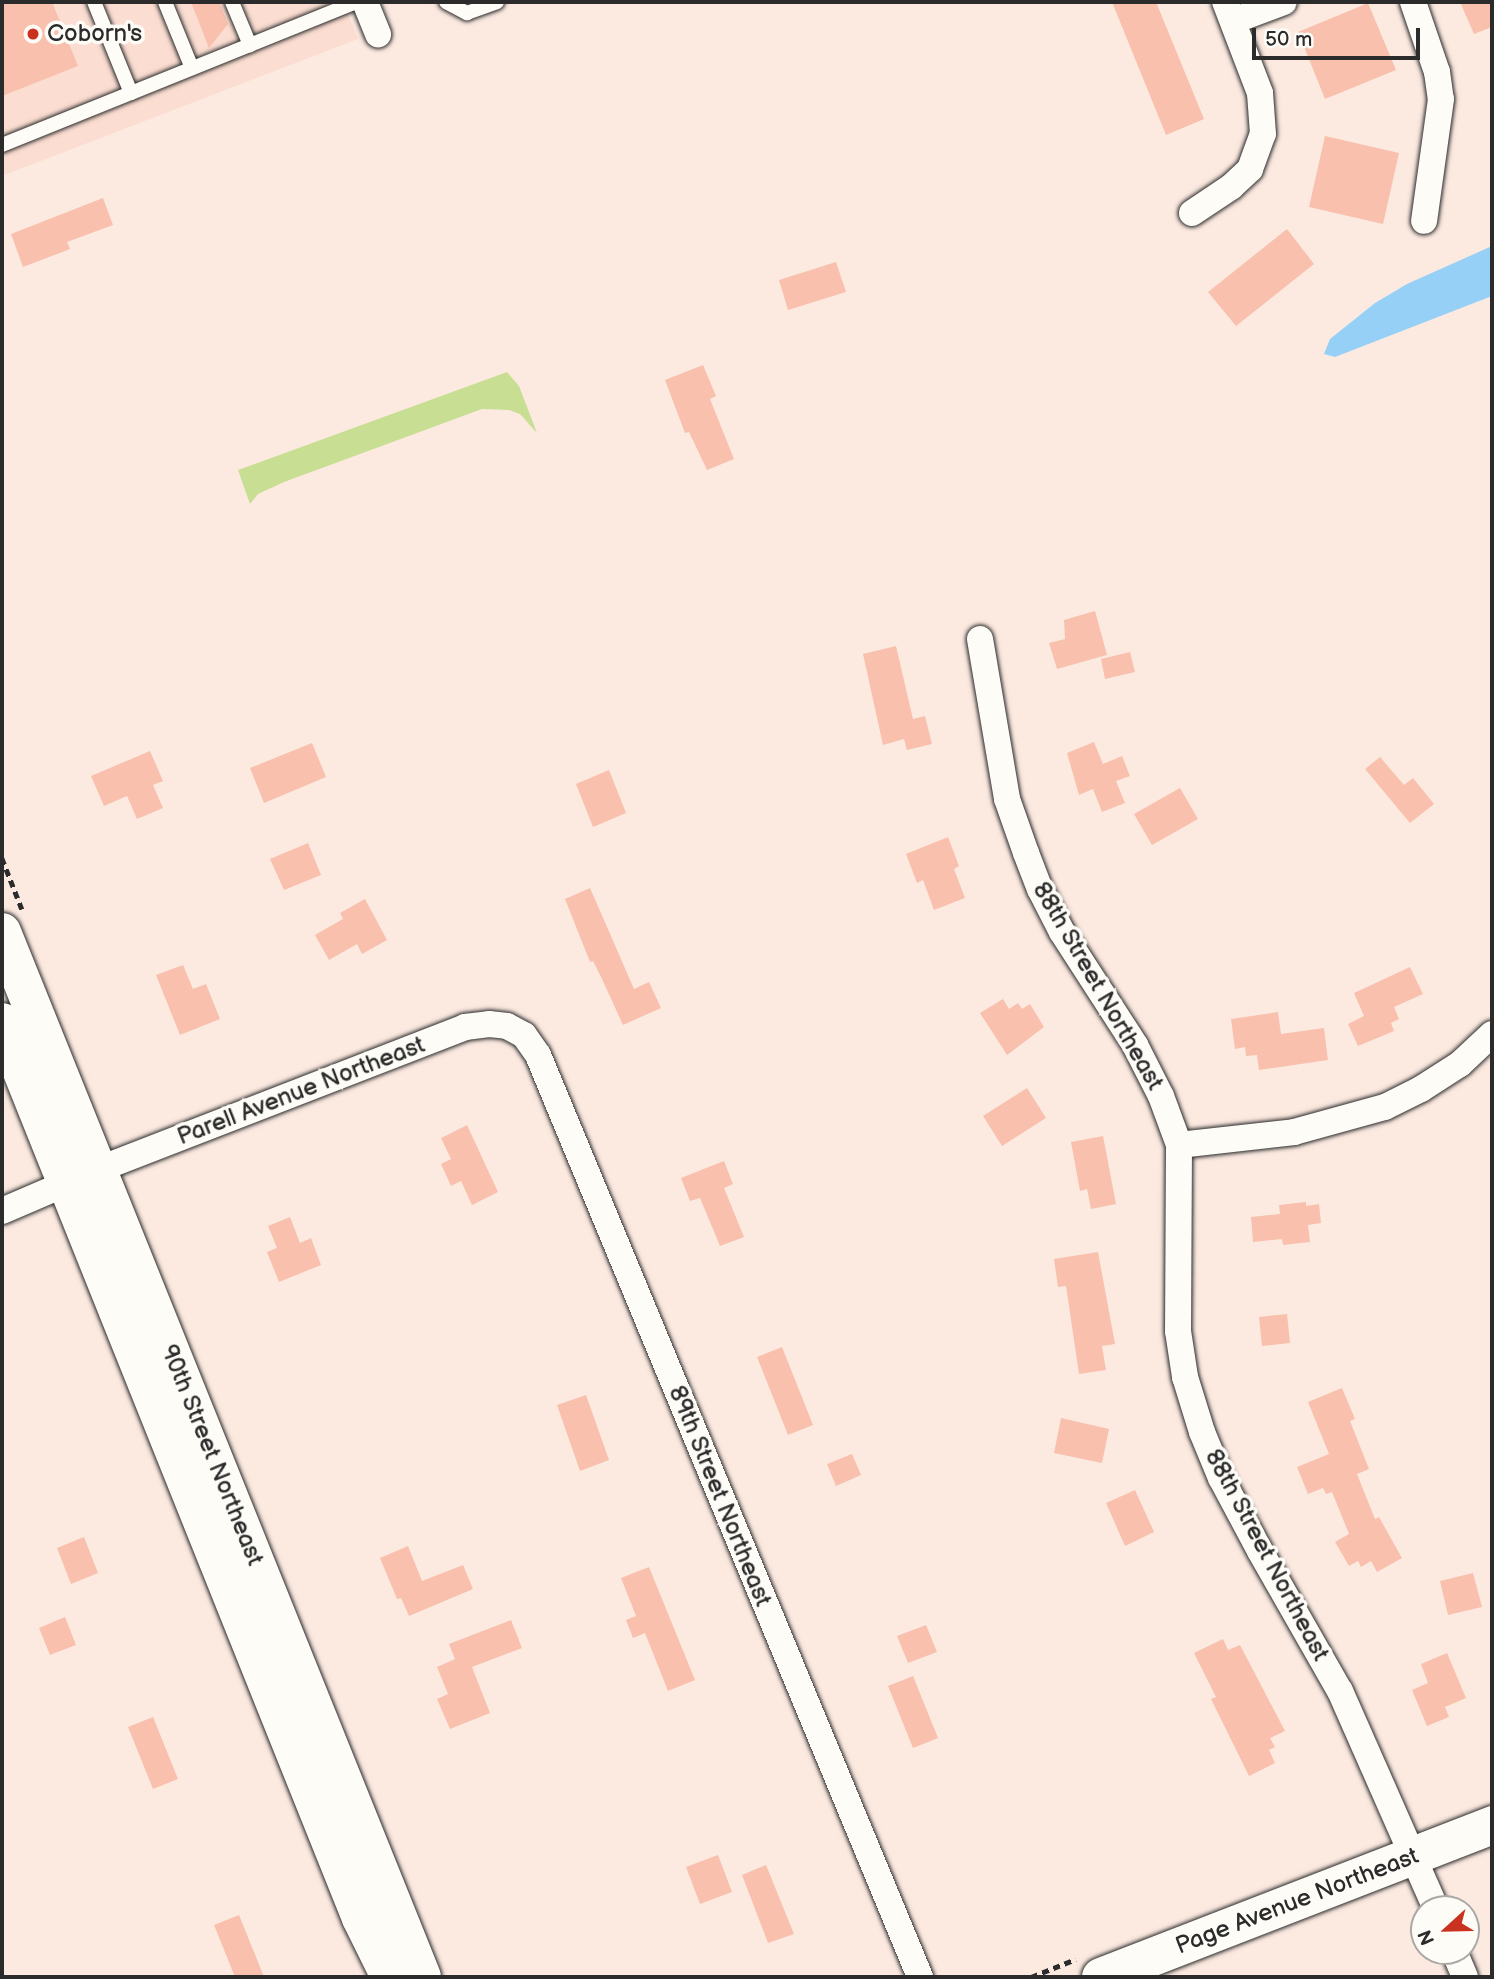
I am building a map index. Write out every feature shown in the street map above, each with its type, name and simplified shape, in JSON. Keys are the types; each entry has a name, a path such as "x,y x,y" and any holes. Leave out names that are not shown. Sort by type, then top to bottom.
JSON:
{"main road":[{"name":"90th Street Northeast","path":"2,932 81,1177 361,1919 390,1977"},
{"name":"90th Street Northeast","path":"2,1022 81,1177 422,1977"},
{"name":"Page Avenue Northeast","path":"1101,1977 1492,1825"}],"street":[{"path":"365,2 378,34"},
{"path":"1192,213 1231,187 1250,169 1263,134 1260,93 1229,12 1284,2"},
{"path":"1413,2 1437,72 1441,99 1424,221"},
{"name":"88th Street Northeast","path":"981,639 1007,799 1036,880 1062,932 1135,1045 1161,1096 1179,1145 1178,1331 1185,1377 1202,1432 1247,1527 1340,1691 1430,1895"},
{"name":"Parell Avenue Northeast","path":"2,1211 81,1177 465,1027 489,1024 507,1026"},
{"name":"89th Street Northeast","path":"507,1026 524,1035 538,1055 920,1977"},
{"path":"1179,1145 1294,1132 1385,1107 1421,1089 1460,1064 1492,1034"}],"lane":[{"path":"94,2 131,93"},
{"path":"166,2 192,68"},
{"path":"232,2 250,45"},
{"path":"2,145 356,2"},
{"path":"446,2 467,13 497,2"}],"shaded area":[{"path":"2,2 343,2 358,39 2,176"}],"green space":[{"path":"507,372 519,386 537,433 520,414 509,410 482,409 284,482 258,494 250,504 238,470"}],"water":[{"path":"1492,246 1492,296 1335,357 1324,354 1330,339 1375,303 1407,284"}],"building":[{"name":"Coborn's","path":"2,2 52,2 78,66 2,96"},
{"path":"191,2 219,2 228,24 209,48"},
{"path":"1112,2 1156,2 1204,119 1166,135"},
{"path":"1460,2 1492,2 1492,27 1474,34"},
{"path":"1368,3 1396,70 1325,99 1298,32"},
{"path":"1325,136 1399,153 1383,224 1309,207"},
{"path":"103,198 113,225 67,242 70,249 23,267 11,234"},
{"path":"1287,229 1314,264 1236,326 1208,292"},
{"path":"836,262 846,292 788,310 779,280"},
{"path":"703,365 716,396 710,399 734,459 707,470 689,432 685,433 665,380"},
{"path":"1095,611 1107,655 1057,669 1049,643 1065,639 1064,620"},
{"path":"896,646 913,719 925,716 932,744 907,750 904,739 883,745 863,654"},
{"path":"1130,652 1135,672 1105,679 1101,659"},
{"path":"1094,742 1103,764 1122,756 1130,776 1116,781 1125,803 1102,812 1093,789 1079,795 1067,753"},
{"path":"312,743 326,777 264,803 250,768"},
{"path":"150,751 163,781 153,785 163,808 137,819 127,796 104,806 91,776"},
{"path":"1380,757 1404,785 1413,778 1434,804 1410,823 1365,769"},
{"path":"609,770 626,813 593,827 576,784"},
{"path":"1180,788 1198,819 1152,845 1134,814"},
{"path":"948,837 959,866 954,869 965,898 934,910 923,880 917,883 906,854"},
{"path":"308,843 321,875 284,890 270,859"},
{"path":"590,888 634,989 649,982 661,1008 623,1025 593,961 590,962 565,899"},
{"path":"365,899 387,940 362,954 357,944 329,960 315,935 343,919 340,913"},
{"path":"183,965 193,989 206,984 220,1019 180,1035 156,975"},
{"path":"1410,967 1423,994 1394,1007 1399,1019 1391,1023 1394,1031 1358,1046 1348,1024 1364,1016 1354,993"},
{"path":"1003,999 1009,1009 1018,1003 1022,1009 1030,1004 1044,1027 1007,1055 980,1013"},
{"path":"1278,1012 1281,1034 1324,1028 1328,1060 1259,1070 1257,1055 1246,1056 1245,1047 1235,1049 1231,1019"},
{"path":"1027,1088 1046,1118 1002,1146 983,1116"},
{"path":"467,1125 498,1192 472,1205 461,1181 451,1186 441,1164 451,1159 441,1138"},
{"path":"1103,1136 1116,1204 1091,1209 1087,1189 1080,1191 1071,1142"},
{"path":"724,1161 733,1184 724,1188 744,1237 720,1246 700,1198 690,1201 681,1178"},
{"path":"1306,1202 1306,1206 1319,1204 1321,1223 1308,1225 1310,1242 1283,1245 1282,1239 1253,1242 1251,1217 1280,1214 1279,1205"},
{"path":"290,1217 300,1243 311,1238 321,1265 279,1282 267,1252 277,1248 268,1226"},
{"path":"1098,1252 1115,1344 1102,1346 1106,1370 1079,1374 1066,1286 1058,1287 1054,1259"},
{"path":"1287,1314 1290,1343 1262,1346 1259,1317"},
{"path":"782,1347 813,1425 788,1435 757,1357"},
{"path":"1342,1388 1355,1419 1350,1421 1369,1469 1357,1474 1375,1519 1379,1517 1402,1558 1377,1572 1371,1561 1361,1567 1358,1561 1349,1566 1335,1542 1349,1534 1332,1492 1326,1494 1323,1488 1308,1494 1297,1467 1329,1454 1308,1402"},
{"path":"586,1395 609,1460 580,1471 557,1405"},
{"path":"1061,1418 1109,1429 1102,1463 1054,1453"},
{"path":"852,1454 861,1475 836,1486 827,1464"},
{"path":"1135,1490 1154,1532 1125,1546 1106,1503"},
{"path":"84,1537 98,1573 71,1584 57,1548"},
{"path":"408,1546 422,1581 463,1565 473,1589 409,1616 401,1598 397,1599 380,1558"},
{"path":"649,1567 695,1680 668,1691 645,1633 633,1638 626,1620 636,1616 621,1578"},
{"path":"1473,1573 1482,1607 1448,1615 1440,1581"},
{"path":"65,1617 76,1645 50,1655 39,1628"},
{"path":"511,1620 522,1648 472,1667 490,1713 450,1729 437,1699 448,1694 437,1667 455,1659 449,1644"},
{"path":"926,1625 937,1652 908,1663 897,1636"},
{"path":"1223,1639 1228,1650 1240,1645 1285,1731 1270,1738 1275,1747 1269,1750 1275,1763 1249,1776 1211,1699 1216,1697 1194,1653"},
{"path":"1447,1653 1466,1698 1445,1707 1449,1717 1427,1726 1412,1690 1428,1683 1421,1664"},
{"path":"913,1676 938,1738 913,1748 888,1686"},
{"path":"153,1717 178,1779 153,1789 128,1727"},
{"path":"718,1855 732,1892 700,1904 686,1867"},
{"path":"766,1865 794,1934 768,1943 742,1875"},
{"path":"239,1915 264,1977 235,1977 214,1925"}],"place":[{"name":"Coborn's","path":"33,34"}]}
